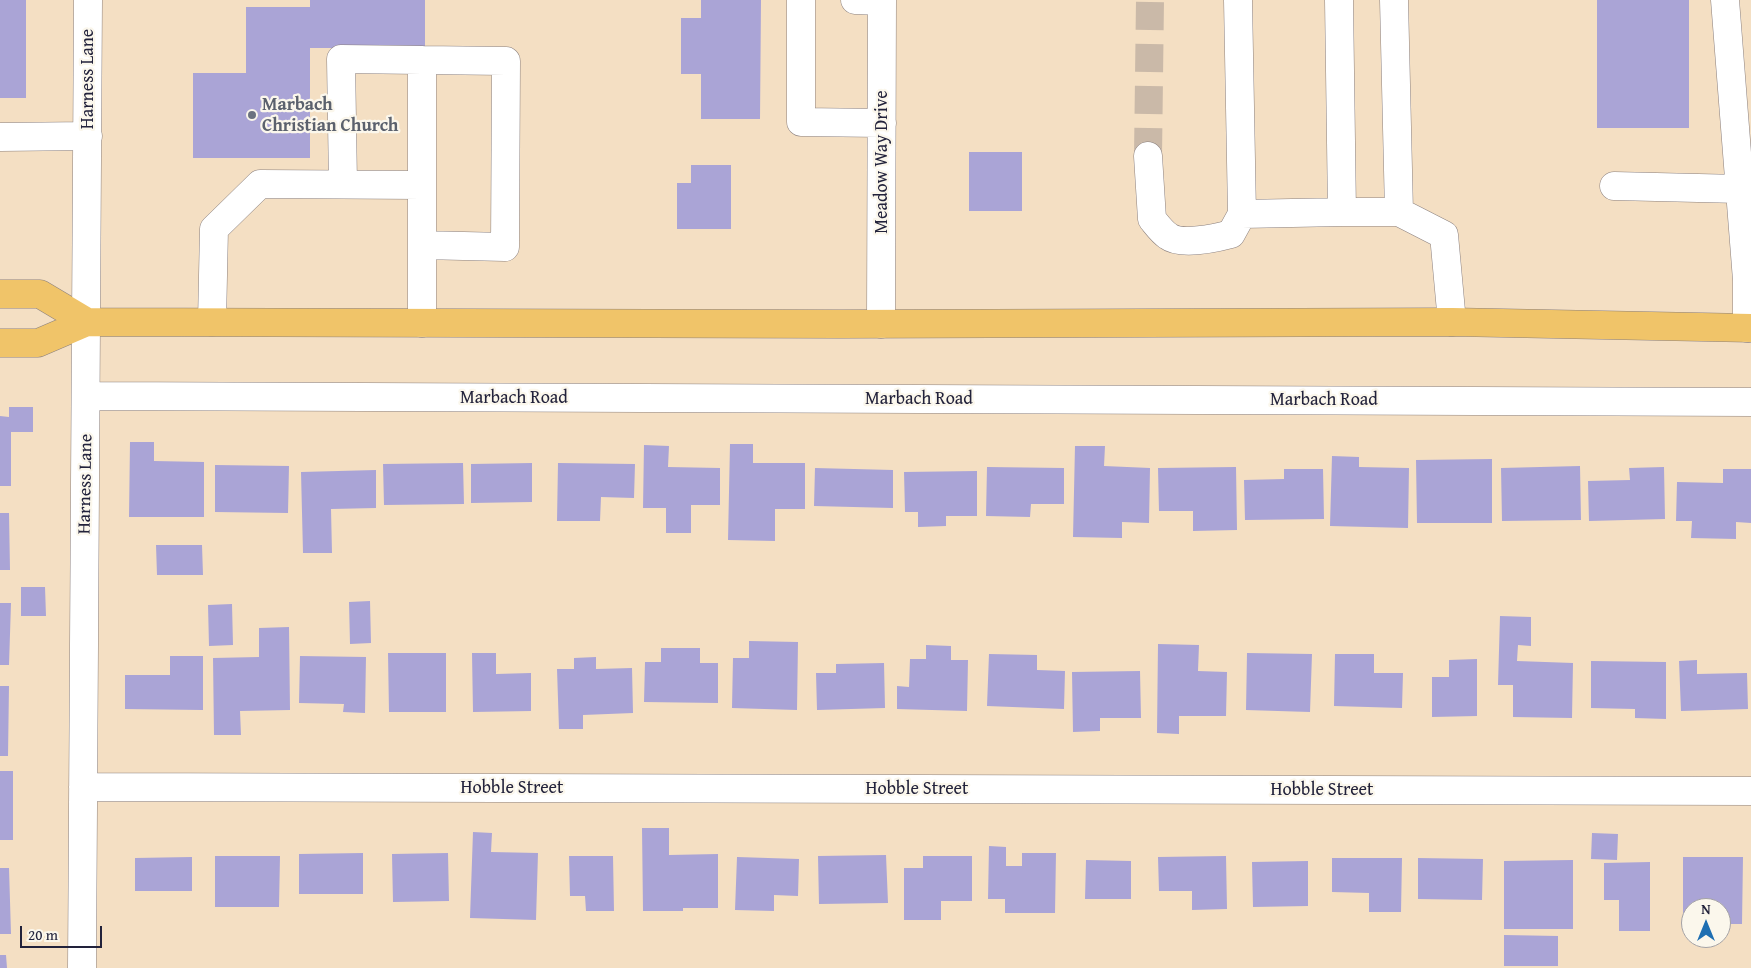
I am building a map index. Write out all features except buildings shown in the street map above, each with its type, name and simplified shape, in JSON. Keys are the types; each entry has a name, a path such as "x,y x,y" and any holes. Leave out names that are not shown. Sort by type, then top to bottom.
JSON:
{"main road":[{"path":"0,294 40,294 87,322"},
{"path":"0,343 38,343 87,322 881,324 1452,322 1749,328"}],"street":[{"name":"Harness Lane","path":"82,968 88,0"},
{"path":"801,0 801,122 882,123"},
{"path":"855,0 882,0"},
{"name":"Meadow Way Drive","path":"881,324 882,0"},
{"path":"1148,156 1152,219 1169,238 1211,240 1231,234 1242,214 1238,0"},
{"path":"1338,0 1342,212"},
{"path":"1394,0 1399,212"},
{"path":"1725,0 1747,280 1749,328"},
{"path":"342,184 341,59 506,61 505,247 422,245"},
{"path":"422,60 422,323"},
{"path":"0,138 88,136"},
{"path":"212,322 214,229 260,184 422,185"},
{"path":"1614,186 1740,189"},
{"path":"1242,214 1399,212 1444,235 1452,322"},
{"name":"Marbach Road","path":"87,396 1751,402"},
{"name":"Hobble Street","path":"83,786 1751,791"}],"tunnel":[{"path":"1148,156 1150,0"}],"place":[{"name":"Marbach Christian Church","path":"252,115"}]}
